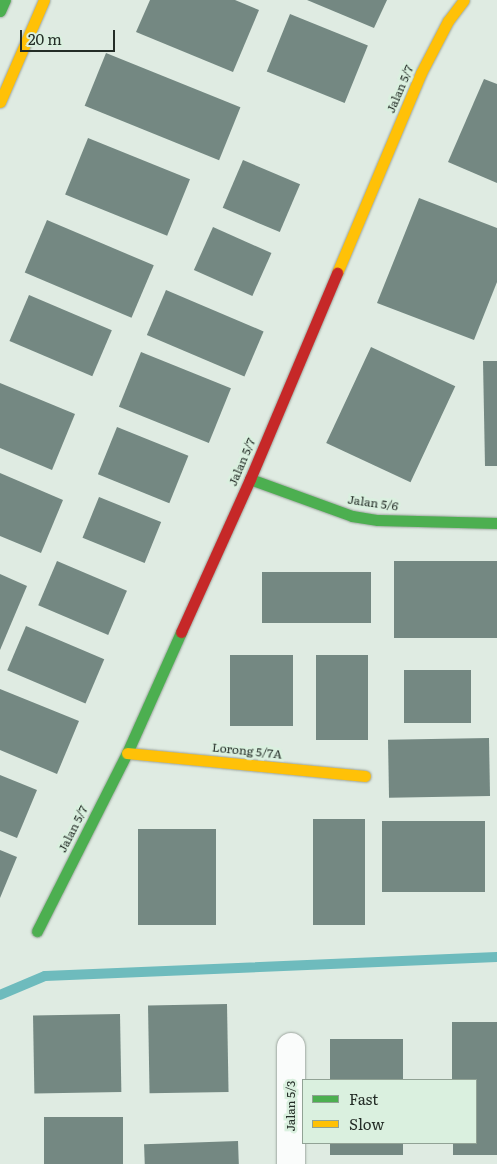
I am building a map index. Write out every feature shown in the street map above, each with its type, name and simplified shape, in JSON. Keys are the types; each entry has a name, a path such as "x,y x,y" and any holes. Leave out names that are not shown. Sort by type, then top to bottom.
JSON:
{"street":[{"path":"0,12 5,0"},
{"path":"0,102 44,0"},
{"name":"Jalan 5/7","path":"37,931 127,753 250,479 422,73 448,21 464,0"},
{"name":"Jalan 5/6","path":"250,479 352,516 378,520 497,523"},
{"name":"Lorong 5/7A","path":"127,753 365,776"},
{"name":"Jalan 5/3","path":"291,1047 292,1164"}],"building":[{"path":"150,0 235,0 259,10 233,72 136,32"},
{"path":"307,0 387,0 374,28"},
{"path":"290,14 368,45 345,103 267,71"},
{"path":"106,53 240,107 219,160 85,106"},
{"path":"484,79 497,84 497,183 448,162"},
{"path":"88,138 190,179 167,236 65,195"},
{"path":"243,160 300,184 280,232 223,208"},
{"path":"419,198 497,228 497,282 474,340 377,303"},
{"path":"47,220 154,265 132,318 25,272"},
{"path":"213,227 271,253 252,296 194,270"},
{"path":"166,290 264,331 244,377 147,335"},
{"path":"29,295 112,330 92,376 9,341"},
{"path":"371,347 455,386 410,482 326,443"},
{"path":"141,352 231,388 209,443 119,407"},
{"path":"483,361 497,361 497,466 485,466"},
{"path":"0,383 75,414 52,470 0,448"},
{"path":"117,427 188,456 169,503 98,474"},
{"path":"0,473 63,500 41,553 0,536"},
{"path":"99,497 161,522 145,563 83,538"},
{"path":"57,561 127,591 108,635 38,605"},
{"path":"394,561 497,561 497,638 394,638"},
{"path":"262,572 371,572 371,623 262,623"},
{"path":"0,574 27,586 0,650"},
{"path":"26,626 104,659 85,703 7,670"},
{"path":"230,655 293,655 293,726 230,726"},
{"path":"316,655 368,655 368,740 316,740"},
{"path":"404,670 471,670 471,723 404,723"},
{"path":"0,689 79,721 57,774 0,750"},
{"path":"489,738 490,796 389,798 388,740"},
{"path":"0,775 37,790 17,838 0,831"},
{"path":"313,819 365,819 365,925 313,925"},
{"path":"382,821 485,821 485,892 382,892"},
{"path":"138,829 216,829 216,925 138,925"},
{"path":"0,850 17,857 0,898"},
{"path":"227,1004 229,1092 150,1093 148,1005"},
{"path":"120,1014 121,1092 34,1094 33,1016"},
{"path":"452,1022 497,1022 497,1155 453,1155 453,1144 477,1144 477,1079 452,1079"},
{"path":"330,1039 403,1039 403,1079 330,1079"},
{"path":"44,1117 123,1117 123,1164 44,1164"},
{"path":"238,1141 239,1164 145,1164 144,1144"},
{"path":"330,1144 403,1144 403,1155 330,1155"}],"waterway":[{"path":"0,995 45,976 497,957"}],"traffic: fast":[{"path":"0,11 5,0"},
{"path":"250,479 352,516 378,520 497,523"},
{"path":"37,931 127,753 181,632"}],"traffic: slow":[{"path":"0,102 44,0"},
{"path":"337,273 421,73 448,21 464,0"},
{"path":"127,753 365,776"}],"traffic: jam":[{"path":"181,632 250,479 337,273"}]}
